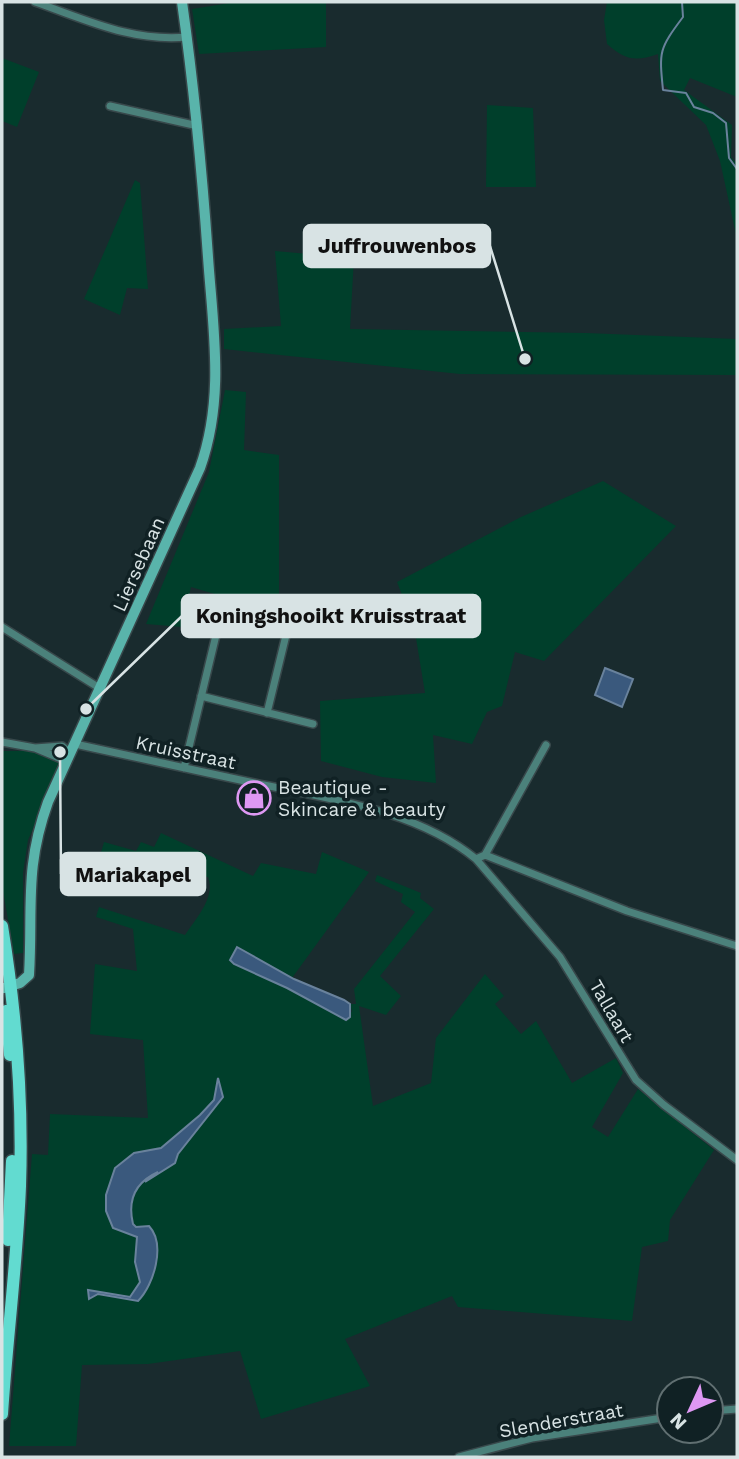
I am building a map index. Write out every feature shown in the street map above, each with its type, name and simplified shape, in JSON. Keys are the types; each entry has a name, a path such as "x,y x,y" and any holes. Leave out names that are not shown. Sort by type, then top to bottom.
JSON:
{"main road":[{"path":"2,926 13,1046 20,1184 2,1413"},
{"path":"2,968 8,987"},
{"path":"2,1337 13,1145 13,1046"}],"street":[{"path":"36,2 132,36 153,39 187,37"},
{"name":"Liersebaan","path":"8,987 29,975 33,853 48,802 200,468 214,417 216,366 198,126 182,2"},
{"path":"110,106 198,126"},
{"path":"184,768 223,602 284,617 289,623 267,713"},
{"path":"2,626 101,688"},
{"path":"201,696 313,724"},
{"name":"Kruisstraat","path":"2,742 35,748 62,746 71,753 184,768 367,808 458,845 476,859"},
{"path":"476,859 485,855 546,745"},
{"path":"485,855 627,911 737,946"},
{"name":"Tallaart","path":"476,859 560,957 636,1080 699,1134 737,1160"},
{"name":"Slenderstraat","path":"459,1457 532,1438 655,1420"}],"green space":[{"path":"236,2 326,2 326,47 199,54 192,9"},
{"path":"607,2 737,2 737,97 690,78 684,90 732,125 731,157 737,164 737,239 720,161 706,125 660,81 658,54 631,58 607,44 604,20"},
{"path":"2,58 39,72 17,127 2,121"},
{"path":"487,105 533,108 536,187 486,187"},
{"path":"135,180 140,183 148,289 127,288 120,315 84,299"},
{"path":"275,251 354,258 350,329 737,339 737,375 460,374 224,349 224,329 281,326"},
{"path":"225,390 246,392 244,450 279,455 279,613 191,587 182,627 146,624 209,472"},
{"path":"603,481 676,526 544,661 515,652 502,706 487,712 472,744 433,735 436,783 382,777 321,761 320,701 425,693 414,626 397,582 521,517"},
{"path":"2,751 32,751 62,762 28,840 23,873 23,953 14,954 2,885"},
{"path":"161,833 253,876 261,863 316,874 322,852 369,872 292,978 237,947 230,960 287,988 352,1012 350,1004 356,1004 354,989 415,912 401,902 403,894 375,881 377,875 421,893 420,898 434,909 380,976 401,996 386,1015 359,1006 373,1106 431,1083 436,1038 485,974 504,996 495,1004 521,1034 536,1021 572,1083 616,1058 623,1073 592,1127 608,1137 638,1089 714,1150 670,1220 668,1241 642,1247 632,1321 458,1307 452,1296 345,1339 370,1386 261,1419 240,1351 148,1364 82,1365 76,1446 9,1446 32,1154 48,1155 50,1114 148,1118 143,1040 90,1034 95,964 137,971 133,929 96,917 99,907 185,935 204,907 209,892 208,877 145,867 100,856 104,842 136,851 141,842 154,847"}],"water":[{"path":"605,668 633,679 622,707 595,695"},
{"path":"237,947 294,979 344,1000 350,1004 350,1017 346,1020 287,988 234,964 230,960"},
{"path":"218,1078 223,1097 178,1154 175,1163 144,1181 132,1199 133,1224 136,1227 149,1226 157,1243 156,1264 144,1294 138,1301 98,1294 89,1299 88,1290 130,1297 140,1282 135,1262 137,1237 113,1228 106,1211 106,1195 115,1168 134,1153 161,1148 200,1115 214,1100"}],"waterway":[{"path":"682,2 683,17 662,51 663,90 686,93 694,107 713,113 726,123 729,158 737,169"}],"place":[{"name":"Juffrouwenbos","path":"525,359"},
{"name":"Koningshooikt Kruisstraat","path":"86,709"},
{"name":"Mariakapel","path":"60,752"},
{"name":"Beautique - Skincare & beauty","path":"254,798"}]}
